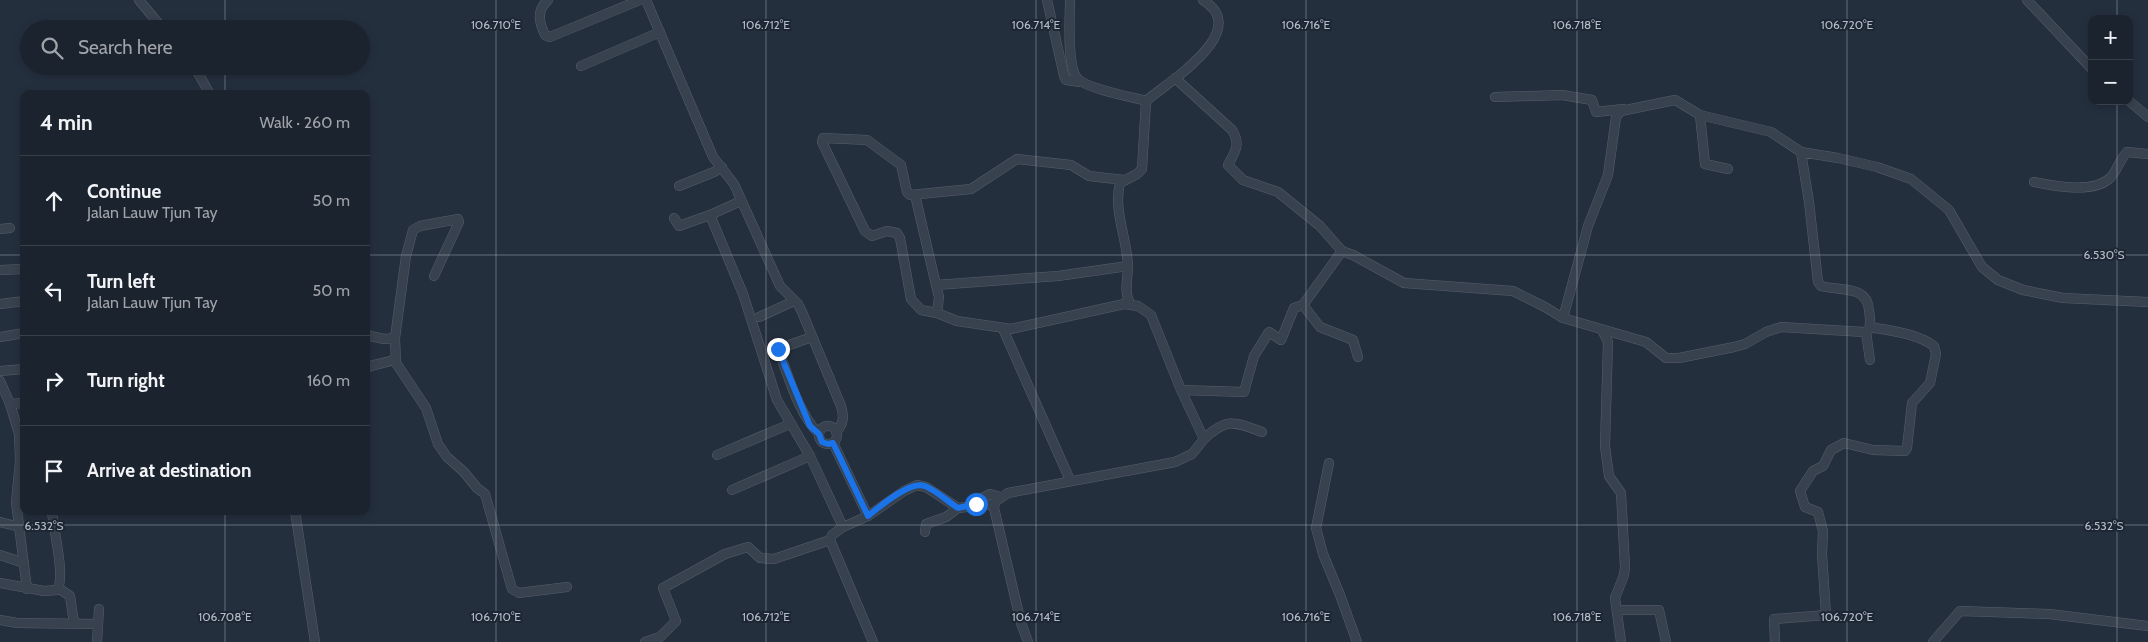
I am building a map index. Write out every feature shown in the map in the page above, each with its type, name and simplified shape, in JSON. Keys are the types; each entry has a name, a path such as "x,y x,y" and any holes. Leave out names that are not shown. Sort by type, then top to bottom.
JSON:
{"street":[{"path":"139,0 156,20"},
{"path":"548,0 541,7 539,16 545,35 552,37 640,0"},
{"path":"646,0 713,156 734,184 776,279 794,301 812,336 841,406 843,415 842,426 836,432"},
{"path":"1046,0 1064,76 1068,81 1080,82 1146,101"},
{"path":"1070,0 1073,72 1080,82"},
{"path":"1124,180 1089,176 1071,165 1016,159 971,189 916,195 908,194 901,164 867,140 822,139 864,231 872,236 887,231 897,233 900,238 911,299 921,310 937,313 958,321 1003,329 1030,326 1124,304 1129,301 1127,293 1128,266 1126,243 1118,202 1119,185 1124,180 1137,174 1142,168 1146,101 1204,51 1219,31 1218,14 1215,9 1203,0"},
{"path":"2027,0 2088,65"},
{"path":"581,66 660,32"},
{"path":"199,75 208,90"},
{"path":"1174,78 1232,130 1238,139 1237,149 1228,165 1243,180 1278,192 1320,226 1342,251 1404,283 1509,290 1545,306 1563,318 1640,340 1653,346 1664,357 1672,358 1706,354 1738,346 1781,327 1868,329 1911,335 1923,339 1934,346 1936,354 1933,373 1927,388 1912,403 1907,448 1905,451 1874,450 1844,443 1831,450 1823,466 1813,470 1800,491 1805,507 1818,512 1823,531 1822,554 1826,615 1774,619 1775,642"},
{"path":"1494,97 1562,95 1592,100 1596,112 1673,100 1700,115 1771,132 1801,152 1877,167 1911,180 1950,210 1982,267 1998,280 2023,290 2063,298 2148,302"},
{"path":"2133,105 2148,117"},
{"path":"1563,318 1588,226 1606,182 1616,117 1621,111 1628,108"},
{"path":"1700,115 1705,164 1728,169"},
{"path":"1801,152 1818,282 1821,286 1852,291 1863,295 1869,304 1870,360"},
{"path":"2034,182 2069,188 2098,184 2110,177 2127,152 2148,154"},
{"path":"680,186 722,167"},
{"path":"916,195 939,297 937,313"},
{"path":"674,218 679,226 741,201"},
{"path":"710,215 743,294 777,400 810,456 843,526"},
{"path":"434,276 458,219 420,226 413,230 406,256 395,338 395,359 426,408 440,447 446,457 487,497 512,589 519,593 567,587"},
{"path":"0,229 10,228"},
{"path":"1181,390 1244,392 1254,356 1269,332 1281,340 1294,308 1303,305 1342,251"},
{"path":"936,285 1058,276 1128,266"},
{"path":"0,270 20,269"},
{"path":"759,318 794,301"},
{"path":"0,304 20,302"},
{"path":"1124,304 1138,306 1151,315 1181,390 1204,438"},
{"path":"1303,305 1320,327 1353,340 1358,356"},
{"path":"1003,329 1070,480"},
{"path":"1602,330 1608,342 1604,402 1605,446 1609,476 1620,491 1623,523 1625,567 1623,579 1615,595 1622,642"},
{"path":"0,337 20,334"},
{"path":"370,336 384,339 395,338"},
{"path":"812,336 778,349 810,426 819,434"},
{"path":"370,366 387,363 395,359"},
{"path":"0,371 20,369"},
{"path":"0,381 20,431"},
{"path":"10,404 20,403"},
{"path":"926,532 926,524 939,521 961,507 997,500 1026,488 1070,480 1115,475 1175,462 1192,454 1204,438 1215,428 1230,423 1240,424 1262,432"},
{"path":"717,455 790,424"},
{"path":"826,426 832,427 836,432 837,438 833,443 825,444 820,440 819,434 821,429 826,426"},
{"path":"833,443 868,516"},
{"path":"732,490 810,456"},
{"path":"1329,463 1316,528 1323,554 1340,595 1356,642"},
{"path":"20,475 16,502 27,589"},
{"path":"645,642 660,637 676,621 663,588 725,554 748,547 760,558 774,558 830,540 832,535 843,526 868,516 904,490 917,485 926,487 961,507"},
{"path":"997,500 1021,623 1028,642"},
{"path":"53,515 61,575 58,588"},
{"path":"296,515 315,642"},
{"path":"0,522 20,527"},
{"path":"830,540 873,642"},
{"path":"0,555 24,563"},
{"path":"0,583 44,591 57,590 58,588"},
{"path":"58,588 70,596 74,623"},
{"path":"97,642 99,610"},
{"path":"1617,610 1659,610 1666,642"},
{"path":"1933,642 1960,611 2049,614 2148,626"},
{"path":"0,620 17,623 98,624"}],"route":[{"path":"778,349 810,426 819,434 822,442 825,444 833,443 868,516 904,490 917,485 926,487 958,508 976,504"}]}
